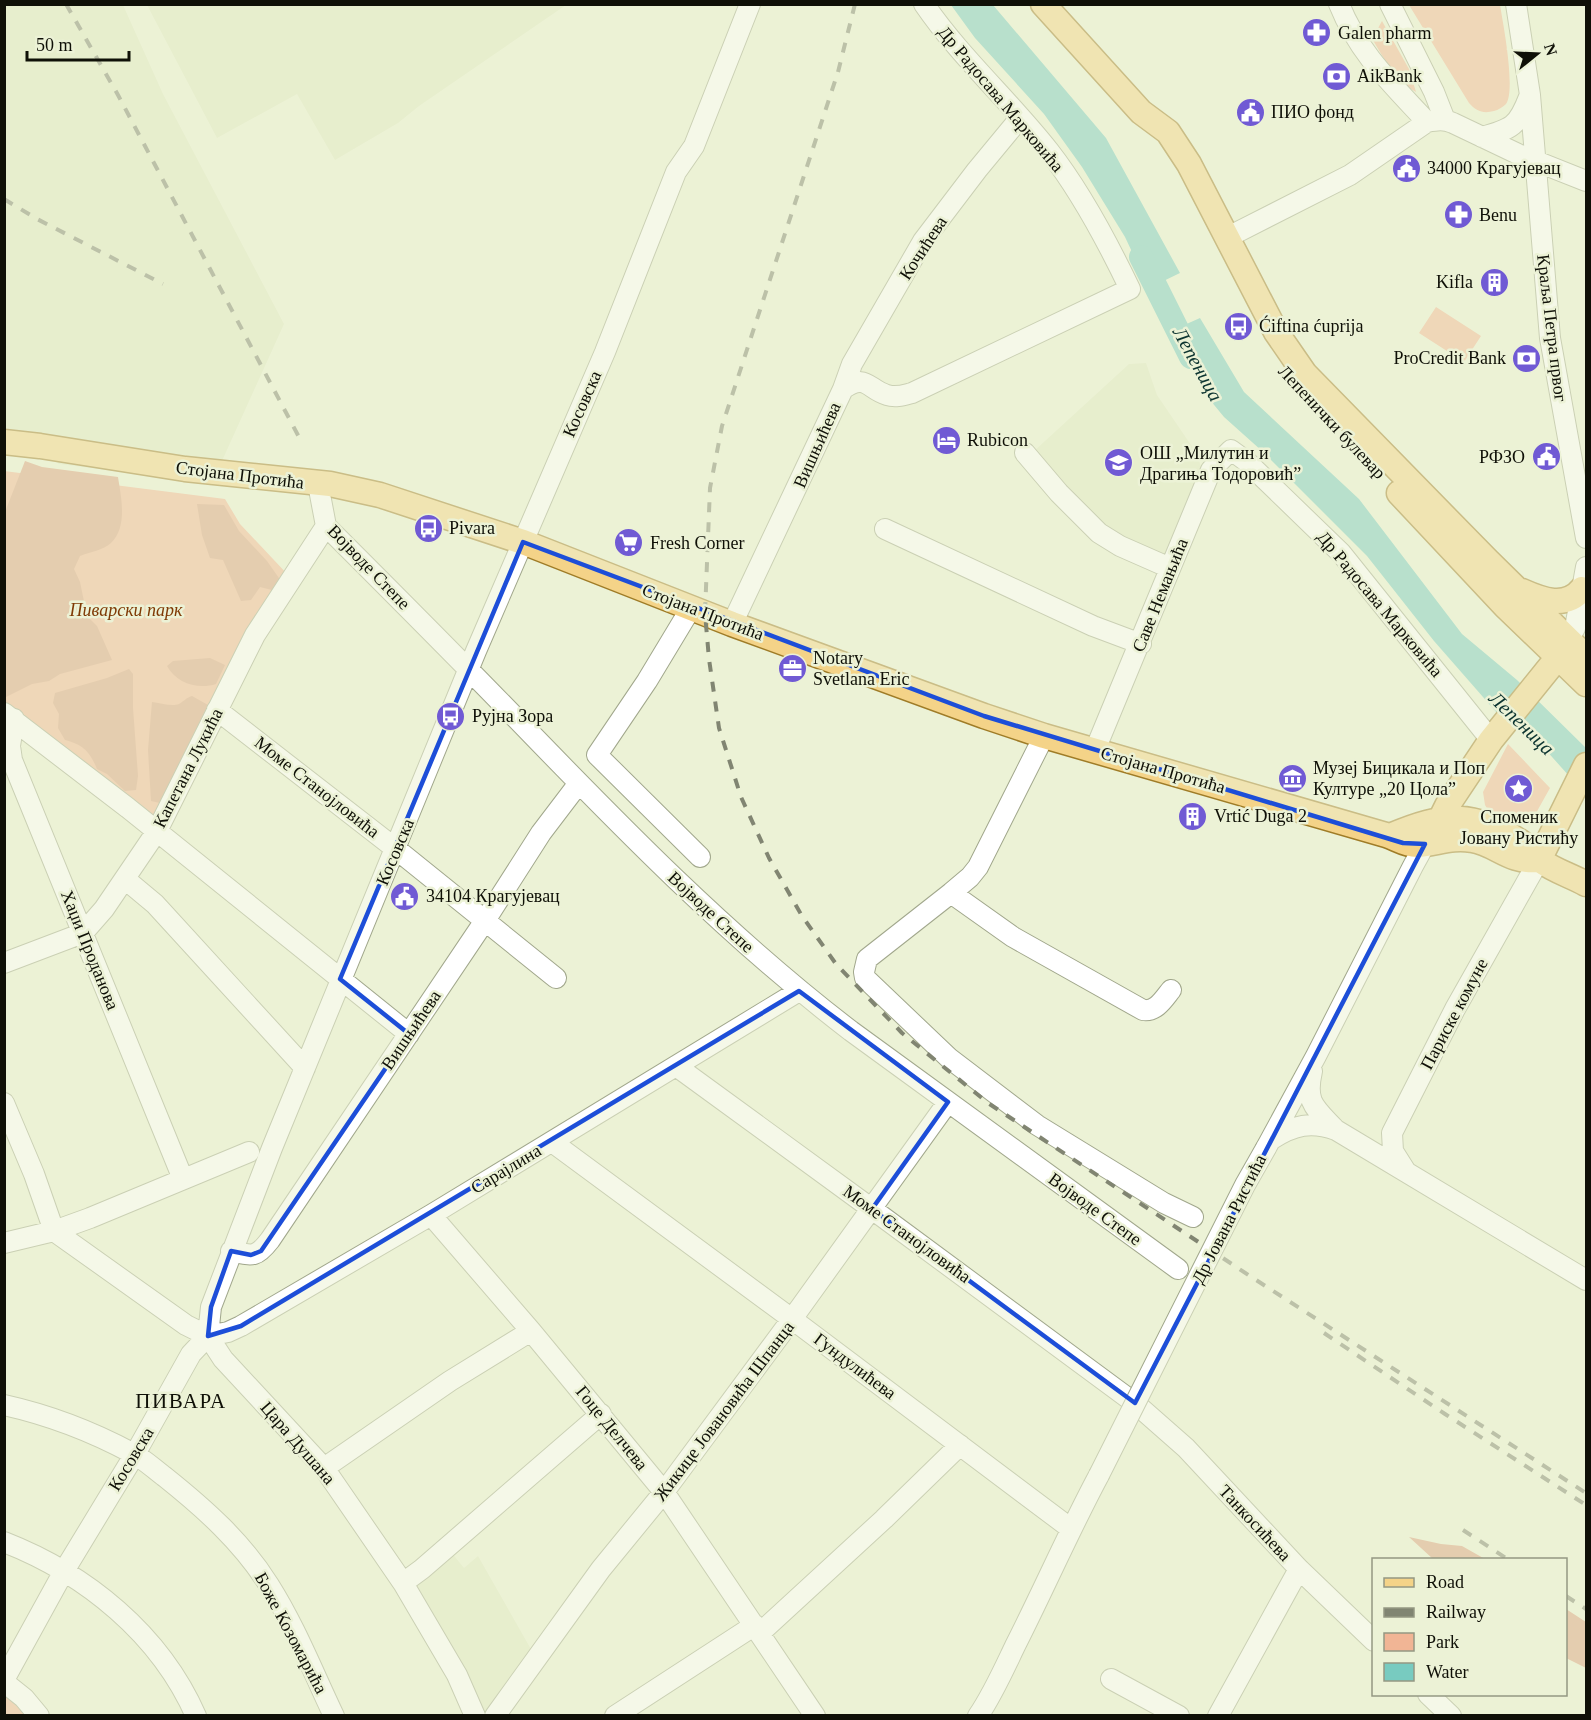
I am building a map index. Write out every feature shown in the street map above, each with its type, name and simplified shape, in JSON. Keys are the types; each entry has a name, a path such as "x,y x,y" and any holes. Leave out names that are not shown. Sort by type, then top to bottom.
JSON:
{"main road":[{"name":"Лепенички булевар","path":"1043,4 1142,112 1168,132 1189,165 1276,332 1305,374 1516,588 1571,652 1587,684"},
{"name":"Лепенички булевар","path":"1142,112 1156,141 1193,204 1258,333 1278,366 1305,398 1396,490 1505,606 1571,652"},
{"name":"Стојана Протића","path":"4,442 185,469 351,488 380,495 523,542 732,624 984,716 1044,736 1390,836 1403,843 1425,844"},
{"path":"1516,588 1538,598 1558,602 1577,596 1585,580"},
{"name":"Др Јована Ристића","path":"1440,820 1495,736 1542,675 1571,652"},
{"path":"1539,860 1587,765"},
{"path":"1462,784 1465,818 1471,831 1480,841 1520,860 1539,860"},
{"path":"1390,836 1440,820 1465,818 1489,825 1524,844 1539,860 1587,884"},
{"path":"1425,844 1455,838 1480,841"}],"street":[{"name":"Косовска","path":"4,1681 64,1571 135,1454 191,1354 208,1336 211,1307 231,1251 340,979 605,352 676,172 694,146 750,4"},
{"name":"Др Радосава Марковића","path":"924,4 954,44 1049,151 1109,247 1130,289"},
{"path":"1339,4 1351,30 1377,69 1436,121 1482,137 1587,181"},
{"path":"1390,4 1434,92 1436,121"},
{"name":"Краља Петра првог","path":"1516,4 1530,94 1550,338 1587,538"},
{"path":"1482,137 1505,131 1517,122 1522,116 1530,94"},
{"name":"Кочићева","path":"843,388 852,364 923,241 1020,118"},
{"path":"1226,238 1350,175 1436,121"},
{"name":"Вишњићева","path":"732,624 843,388 858,381 867,382 886,395 912,393 1130,289"},
{"name":"Саве Немањића","path":"1095,750 1141,644 1211,470 1227,451 1234,451"},
{"name":"Др Радосава Марковића","path":"1234,451 1341,553 1495,736"},
{"path":"1025,453 1059,493 1099,533 1120,546 1170,568"},
{"name":"Војводе Степе","path":"318,484 327,526 696,900 800,991 1178,1269"},
{"name":"Капетана Лукића","path":"4,963 83,933 104,909 157,831 255,635 327,526"},
{"path":"885,529 1093,626 1141,644"},
{"path":"1571,652 1585,580"},
{"path":"692,608 647,681 597,755 700,857"},
{"name":"Моме Станојловића","path":"217,710 486,920 556,978"},
{"path":"9,716 157,831 409,1034"},
{"name":"Хаџи Проданова","path":"9,716 12,760 183,1179"},
{"path":"1044,736 978,867 951,893 1013,937 1143,1010 1155,1009 1171,990"},
{"name":"Вишњићева","path":"231,1251 251,1255 261,1251 486,920 529,851 579,783"},
{"name":"Др Јована Ристића","path":"978,1716 1032,1612 1070,1528 1245,1185 1316,1056 1425,844 1440,820"},
{"name":"Париске комуне","path":"1392,1133 1455,1009 1539,860"},
{"path":"125,879 155,904 305,1068"},
{"name":"Војводе Степе","path":"951,893 867,959 865,978 949,1058 1037,1125 1164,1203 1193,1217"},
{"name":"Сарајлина","path":"208,1336 228,1332 241,1326 431,1215 800,991"},
{"path":"1316,1056 1309,1093 1318,1111 1336,1130 1587,1280"},
{"name":"Моме Станојловића","path":"676,1066 1136,1404"},
{"path":"4,1102 34,1174 54,1231"},
{"name":"Жикице Јовановића Шпанца","path":"495,1716 601,1569 664,1492 792,1319 948,1102"},
{"path":"1269,1143 1298,1125 1316,1124 1336,1130"},
{"path":"1357,1143 1374,1141 1392,1133 1396,1158 1406,1172"},
{"name":"Гундулићева","path":"552,1142 1070,1528"},
{"path":"4,1243 54,1231 90,1218 249,1152"},
{"name":"Гоце Делчева","path":"431,1215 601,1414 664,1492 758,1629 812,1715"},
{"name":"Цара Душана","path":"54,1231 186,1325 208,1336 223,1359 324,1468 404,1583 457,1675 475,1716"},
{"path":"324,1468 450,1381 531,1331"},
{"name":"Танкосићева","path":"1136,1404 1186,1448 1299,1569 1372,1639"},
{"name":"Боже Козомарића","path":"4,1405 46,1414 135,1454 214,1519 245,1550 270,1586 334,1716"},
{"path":"404,1583 601,1414"},
{"path":"615,1716 758,1629 884,1519 960,1445"},
{"path":"4,1542 27,1551 64,1571 92,1590 135,1626 159,1654 176,1679 196,1716"},
{"path":"1218,1716 1299,1569"},
{"path":"1111,1679 1179,1716"},
{"path":"4,1681 24,1698 39,1716"},
{"path":"1429,1696 1448,1715"}],"highlighted area":[{"path":"523,542 984,716 1403,843 1425,844 1135,1403 872,1209 948,1102 799,991 241,1326 208,1336 211,1307 231,1251 251,1255 261,1251 409,1034 340,979"}],"shaded area":[{"path":"4,5 123,5 163,94 284,324 212,483 59,464 5,427"},
{"path":"147,5 566,5 419,106 398,123 335,160 297,94 217,138"},
{"name":"ОШ „Милутин и Драгиња Тодоровић”","path":"1146,363 1157,395 1191,445 1202,471 1167,563 1112,538 1033,452 1129,364"},
{"path":"25,461 42,467 118,477 122,511 120,528 111,543 80,556 74,569 80,582 87,616 97,626 112,660 60,674 49,681 32,684 6,697 4,696 5,512"},
{"path":"197,504 224,505 239,531 267,561 281,581 272,590 260,587 251,600 241,601 223,560 210,558 202,535"},
{"path":"210,658 225,665 216,684 209,686 188,684 176,677 167,666 173,661"},
{"path":"129,669 133,674 138,776 136,790 125,791 107,774 97,769 86,750 65,740 58,728 59,714 53,703 55,693"},
{"path":"192,696 208,705 160,803 151,801 148,750 152,702 176,705"},
{"path":"1409,1537 1462,1546 1483,1558 1432,1558"},
{"path":"451,1552 464,1568 478,1556 532,1651 490,1710 485,1713 414,1583"},
{"path":"1567,1610 1586,1622 1586,1668 1567,1658"}],"green space":[{"path":"1409,5 1500,5 1510,85 1506,104 1497,110 1486,112 1477,110 1469,103"},
{"path":"1382,21 1409,69 1416,92 1401,81 1368,32 1377,30"},
{"path":"1436,307 1481,336 1464,362 1419,333"},
{"name":"Пиварски парк","path":"4,471 225,499 240,524 289,576 154,828 5,714"},
{"path":"1508,744 1550,788 1531,822 1523,825 1488,810 1485,805 1483,792"},
{"path":"4,1690 34,1715 5,1715"}],"water":[{"path":"951,5 993,5 1106,138 1180,273 1149,288 1125,237 1082,167 1044,114 975,38"},
{"path":"1200,318 1244,392 1359,499 1462,634 1517,680 1586,748 1586,795 1536,739 1497,713 1434,641 1367,556 1262,451 1224,417 1210,400 1173,330"}],"waterway":[{"name":"Лепеница","path":"1141,257 1191,357"}],"railway":[{"path":"66,4 118,95 300,439"},
{"path":"855,4 838,72 722,426 710,488 705,613 719,728 741,797 769,858 802,916 836,964 902,1033 988,1103 1253,1278 1586,1493"},
{"path":"4,199 37,219 163,284"},
{"path":"1324,1333 1586,1505"},
{"path":"1463,1530 1506,1558"},
{"path":"1567,1597 1586,1609"}],"place":[{"name":"Galen pharm","path":"1317,33"},
{"name":"AikBank","path":"1336,76"},
{"name":"ПИО фонд","path":"1250,112"},
{"name":"34000 Крагујевац","path":"1406,168"},
{"name":"Benu","path":"1458,215"},
{"name":"Kifla","path":"1494,282"},
{"name":"Ćiftina ćuprija","path":"1238,326"},
{"name":"ProCredit Bank","path":"1527,358"},
{"name":"Rubicon","path":"946,440"},
{"name":"РФЗО","path":"1546,457"},
{"name":"ОШ „Милутин и Драгиња Тодоровић”","path":"1119,463"},
{"name":"Pivara","path":"428,528"},
{"name":"Fresh Corner","path":"629,543"},
{"name":"Notary Svetlana Eric","path":"792,668"},
{"name":"Рујна Зора","path":"451,716"},
{"name":"Музеј Бицикала и Поп Културе „20 Цола”","path":"1292,778"},
{"name":"Споменик Јовану Ристићу","path":"1519,788"},
{"name":"Vrtić Duga 2","path":"1193,816"},
{"name":"34104 Крагујевац","path":"405,896"}],"district":[{"name":"ПИВАРА","path":"181,1401"}]}
